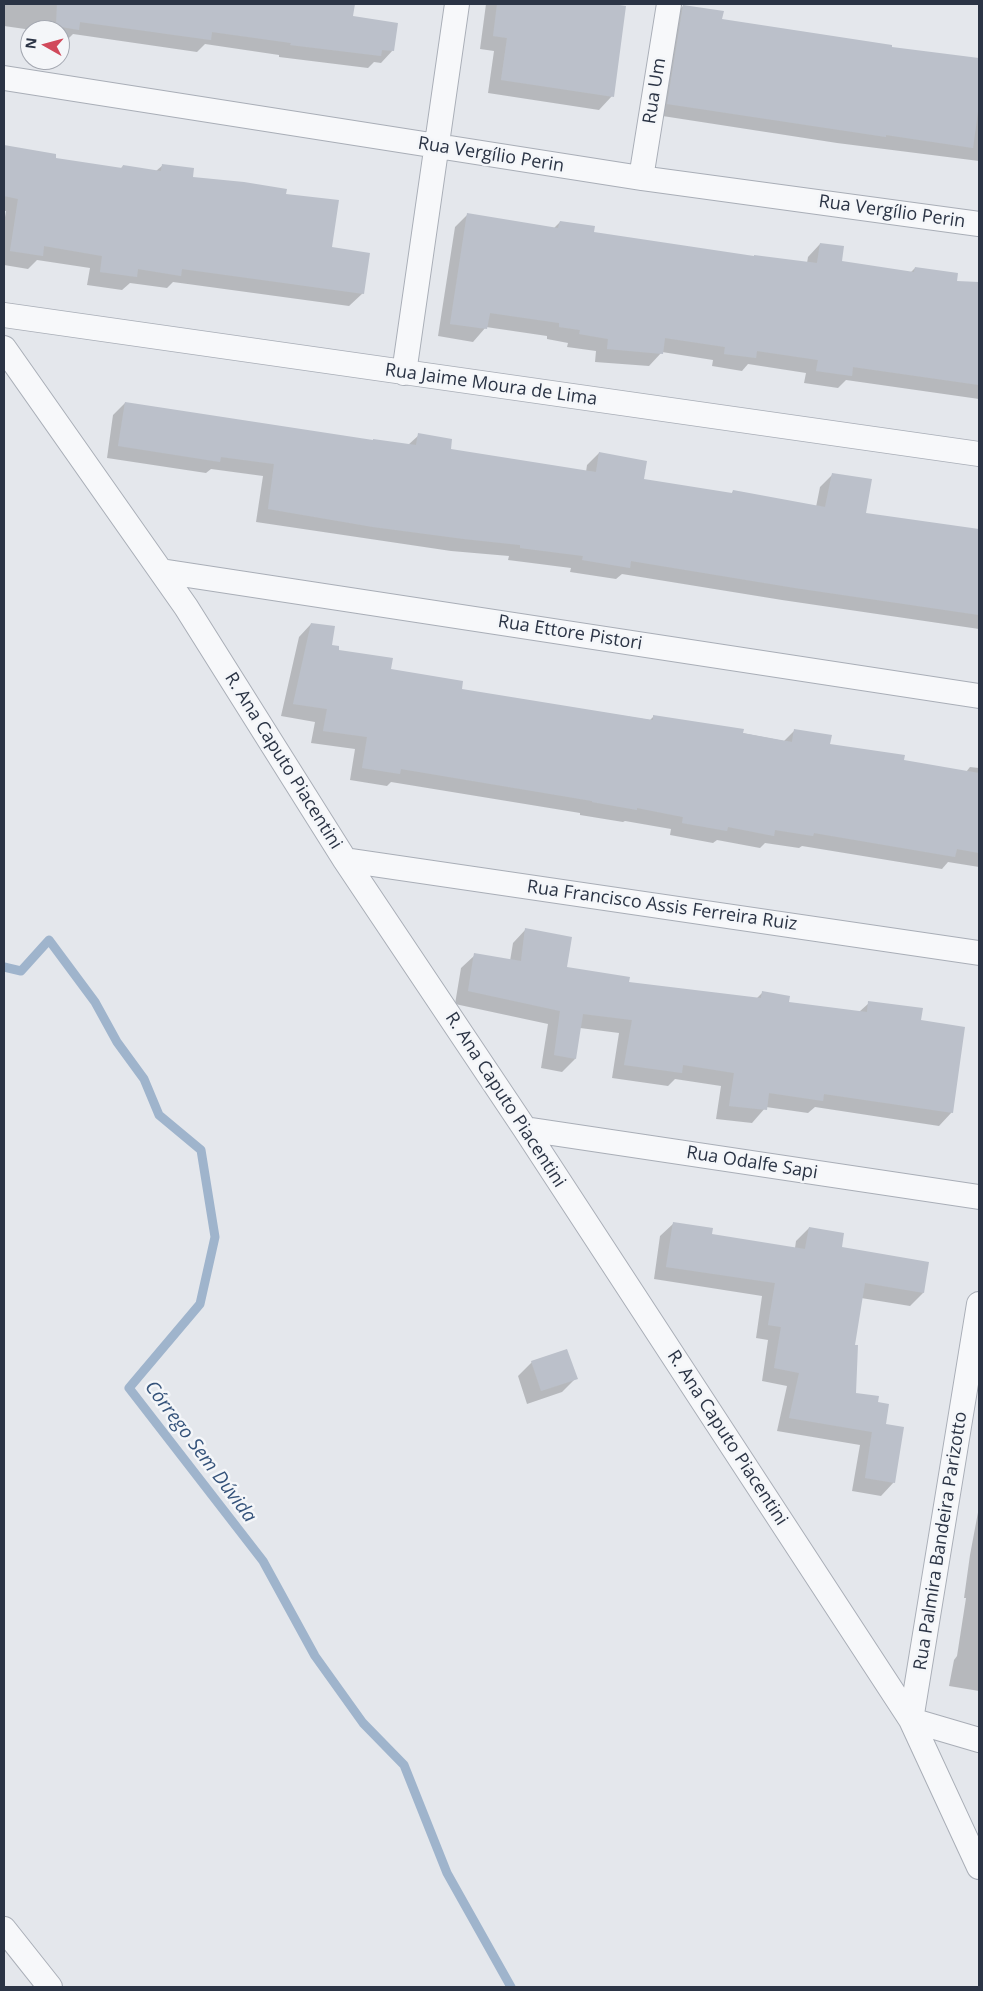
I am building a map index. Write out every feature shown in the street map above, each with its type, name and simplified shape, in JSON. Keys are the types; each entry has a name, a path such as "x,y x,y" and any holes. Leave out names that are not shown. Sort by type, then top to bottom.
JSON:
{"street":[{"path":"404,373 457,4"},
{"name":"Rua Um","path":"641,178 669,4"},
{"name":"Rua Vergílio Perin","path":"4,78 641,178 979,224"},
{"name":"Rua Jaime Moura de Lima","path":"4,315 979,454"},
{"name":"R. Ana Caputo Piacentini","path":"4,348 186,607 345,860 525,1129 912,1720 979,1867"},
{"name":"Rua Ettore Pistori","path":"161,571 979,696"},
{"name":"Rua Francisco Assis Ferreira Ruiz","path":"345,860 979,953"},
{"name":"Rua Odalfe Sapi","path":"525,1129 979,1197"},
{"name":"Rua Palmira Bandeira Parizotto","path":"912,1720 979,1304"},
{"path":"912,1720 979,1740"},
{"path":"4,1929 50,1987"}],"building":[{"path":"57,4 355,4 353,16 398,23 394,51 382,50 381,56 290,45 291,43 212,32 211,40 80,22 79,30 70,28 70,20 56,20"},
{"path":"497,4 613,4 626,6 614,97 501,80 507,38 493,36"},
{"path":"683,5 724,11 722,19 892,45 892,47 979,58 979,104 973,148 667,104"},
{"path":"4,145 56,154 56,158 122,168 123,165 161,171 162,164 194,168 193,177 244,182 287,189 286,194 339,200 332,247 370,253 364,294 182,269 181,276 138,269 137,277 100,272 102,256 44,246 43,256 10,251 18,199 4,196"},
{"path":"467,213 558,228 560,221 595,226 594,232 754,256 817,263 820,243 844,246 842,261 914,272 915,267 958,273 957,281 979,282 979,385 853,367 852,376 816,371 818,360 757,351 756,358 724,354 725,347 665,338 663,354 607,349 608,339 579,334 580,330 559,327 559,323 490,313 487,329 450,324"},
{"path":"125,402 416,445 418,433 452,439 451,449 596,472 599,452 647,461 644,479 732,493 733,490 825,507 832,473 872,479 866,513 979,529 979,615 795,588 631,561 630,568 582,560 583,556 520,548 520,545 373,527 268,509 274,464 221,457 220,462 118,446"},
{"path":"311,623 335,626 332,645 339,646 339,650 393,658 391,669 463,681 462,689 653,720 653,715 744,729 743,733 792,742 794,729 832,735 830,744 905,755 904,760 979,773 979,853 957,849 955,857 814,833 813,836 775,830 774,836 728,827 727,831 682,823 683,817 637,808 637,810 401,769 400,774 362,768 367,737 323,731 327,709 293,704"},
{"path":"525,928 572,937 567,967 630,977 629,982 761,998 762,991 790,996 789,1002 867,1012 868,1001 923,1008 921,1020 965,1027 953,1113 824,1094 823,1101 769,1093 767,1110 729,1106 734,1073 683,1065 682,1073 624,1065 632,1020 583,1014 576,1059 554,1055 560,1011 468,991 474,953 521,961"},
{"path":"673,1222 713,1228 712,1234 805,1249 809,1227 844,1233 842,1247 929,1262 924,1293 865,1283 855,1345 858,1345 856,1393 879,1396 878,1402 889,1404 886,1424 904,1427 895,1483 865,1478 872,1432 789,1418 799,1373 774,1368 781,1327 768,1325 775,1283 666,1267"},
{"path":"567,1349 578,1379 541,1391 531,1361"}],"waterway":[{"name":"Córrego Sem Dúvida","path":"4,967 21,971 49,940 95,1002 117,1042 144,1079 159,1115 201,1150 215,1237 200,1304 129,1388 263,1561 315,1656 363,1723 404,1765 447,1873 511,1987"}]}
